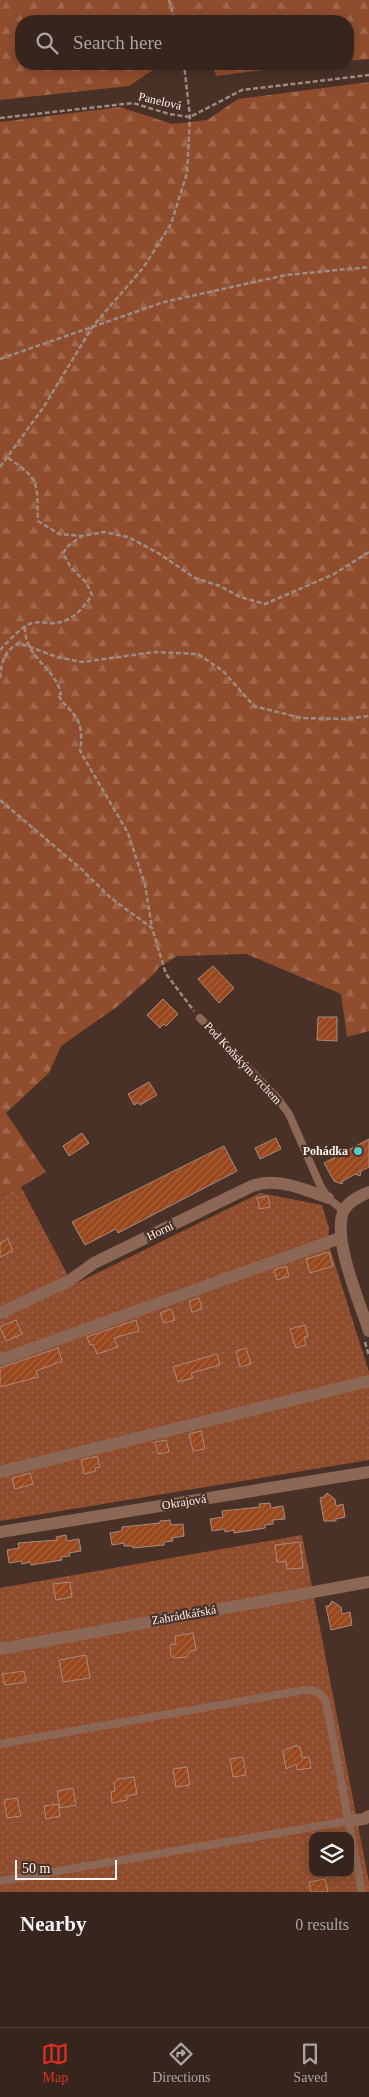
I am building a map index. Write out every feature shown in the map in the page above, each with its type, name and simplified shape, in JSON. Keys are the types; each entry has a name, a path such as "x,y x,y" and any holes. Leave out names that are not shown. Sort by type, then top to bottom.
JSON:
{"street":[{"name":"Horní","path":"0,1313 68,1281 94,1263 260,1183 273,1182 289,1185 328,1198"},
{"path":"369,1192 352,1201 344,1210 341,1220 340,1238 369,1331"},
{"path":"0,1360 340,1238"},
{"path":"0,1472 369,1381"},
{"name":"Okrajová","path":"0,1532 369,1472"},
{"name":"Zahrádkářská","path":"0,1649 369,1582"},
{"path":"348,1821 364,1819 369,1816"}],"lane":[{"name":"Pod Koňským vrchem","path":"200,1018 278,1098 289,1114 312,1170 328,1198 344,1210"},
{"path":"0,1744 304,1690 320,1692 326,1702 362,1892"},
{"path":"0,1881 348,1821"}],"path":[{"path":"169,0 173,15"},
{"path":"0,467 43,408 93,326 143,268 171,224 186,173 190,116 185,70"},
{"name":"Panelová","path":"0,118 133,103 169,114 190,116 242,90 369,75"},
{"path":"0,359 173,300 286,275 369,266"},
{"path":"8,458 27,470 36,482 38,521 59,534 82,536 104,532 128,537 158,553 195,578 220,586 240,597 265,604 334,574 369,552"},
{"path":"0,650 25,627 37,622 51,623 66,620 81,612 92,595 86,582 71,568 64,553 69,545 82,536"},
{"path":"25,627 28,646 60,685 61,694 58,694 61,703 76,717 82,742 80,751 128,833 145,885 152,928 166,974 200,1018"},
{"path":"0,678 1,665 9,647 19,643 57,657 82,662 155,652 198,654 223,671 254,706 301,718 344,719 369,716"},
{"path":"0,800 79,867 111,898 152,928"}],"green space":[{"path":"0,0 369,0 369,59 354,60 354,15 15,15 15,70 153,70 129,86 0,100"},
{"path":"214,70 265,70 216,76"},
{"path":"369,82 369,1031 347,1037 341,994 246,954 177,956 159,967 155,973 118,1006 61,1046 49,1073 6,1113 46,1172 21,1187 0,1196 0,122 120,107 172,124 207,120 238,99"},
{"path":"21,1187 73,1285 260,1193 322,1205 329,1228 328,1242 369,1372 369,1460 0,1521 0,1196"},
{"path":"302,1535 369,1882 369,1892 0,1892 0,1588"}],"building":[{"path":"213,966 234,988 219,1003 198,979"},
{"path":"163,999 178,1014 166,1026 164,1024 160,1028 147,1015"},
{"path":"318,1017 337,1017 337,1041 317,1040"},
{"path":"149,1082 157,1095 140,1105 139,1102 134,1105 128,1094"},
{"path":"82,1133 89,1143 69,1156 63,1146"},
{"path":"276,1138 281,1149 260,1159 255,1148"},
{"name":"Pohádka","path":"369,1139 369,1167 361,1171 360,1176 355,1174 343,1181 342,1184 334,1181 324,1163"},
{"path":"224,1146 237,1171 118,1233 116,1229 85,1245 72,1222"},
{"path":"268,1196 270,1207 260,1209 257,1198"},
{"path":"8,1239 13,1251 0,1257 0,1243"},
{"path":"329,1252 333,1266 310,1273 306,1259"},
{"path":"286,1266 289,1276 277,1280 274,1270"},
{"path":"199,1298 202,1309 192,1312 189,1301"},
{"path":"171,1309 175,1320 164,1323 160,1313"},
{"path":"16,1320 22,1334 6,1341 0,1327"},
{"path":"136,1320 139,1331 114,1338 118,1347 97,1354 93,1344 90,1345 87,1337"},
{"path":"305,1325 308,1336 304,1337 306,1345 296,1348 290,1329"},
{"path":"58,1348 62,1361 36,1371 38,1377 0,1387 0,1368"},
{"path":"246,1348 251,1364 240,1367 236,1351"},
{"path":"217,1354 220,1365 191,1373 193,1378 178,1382 173,1367"},
{"path":"201,1431 205,1449 193,1451 189,1434"},
{"path":"166,1440 169,1452 158,1454 155,1442"},
{"path":"97,1456 100,1467 95,1468 96,1471 84,1474 81,1460"},
{"path":"30,1473 33,1484 15,1489 12,1478"},
{"path":"327,1493 335,1499 336,1506 343,1504 345,1517 336,1519 336,1521 324,1521 320,1498"},
{"path":"270,1503 271,1508 283,1506 285,1519 273,1520 273,1524 265,1525 265,1528 253,1530 234,1533 234,1530 225,1532 225,1529 212,1531 210,1519 223,1517 222,1511 260,1507 259,1504"},
{"path":"170,1520 171,1525 183,1524 184,1536 172,1538 173,1541 164,1542 164,1545 133,1548 133,1546 124,1546 124,1543 112,1545 110,1533 122,1531 122,1527 160,1523 160,1521"},
{"path":"66,1535 67,1541 79,1539 81,1551 69,1553 70,1556 61,1557 62,1560 31,1565 30,1562 22,1564 21,1561 9,1563 7,1550 19,1548 18,1543 57,1540 56,1537"},
{"path":"300,1542 303,1568 287,1569 286,1561 277,1562 275,1545"},
{"path":"70,1582 72,1597 56,1600 53,1584"},
{"path":"332,1601 341,1607 342,1614 350,1612 352,1625 331,1630 326,1606 329,1606"},
{"path":"193,1633 196,1650 190,1651 186,1657 175,1658 171,1656 170,1645 176,1644 175,1636"},
{"path":"86,1655 90,1678 63,1682 59,1660"},
{"path":"24,1671 26,1682 5,1685 2,1674"},
{"path":"297,1745 297,1747 300,1747 302,1758 309,1757 311,1768 297,1770 296,1764 286,1769 283,1751"},
{"path":"243,1757 246,1775 233,1777 230,1759"},
{"path":"187,1767 190,1785 176,1787 173,1769"},
{"path":"134,1777 137,1794 126,1796 127,1800 112,1803 111,1792 115,1791 114,1783 118,1779"},
{"path":"73,1788 76,1805 60,1808 57,1791"},
{"path":"17,1798 21,1816 7,1818 4,1800"},
{"path":"58,1804 60,1816 46,1819 44,1806"},
{"path":"325,1879 328,1892 311,1892 309,1882"}],"place":[{"name":"Pohádka","path":"358,1151"}]}
